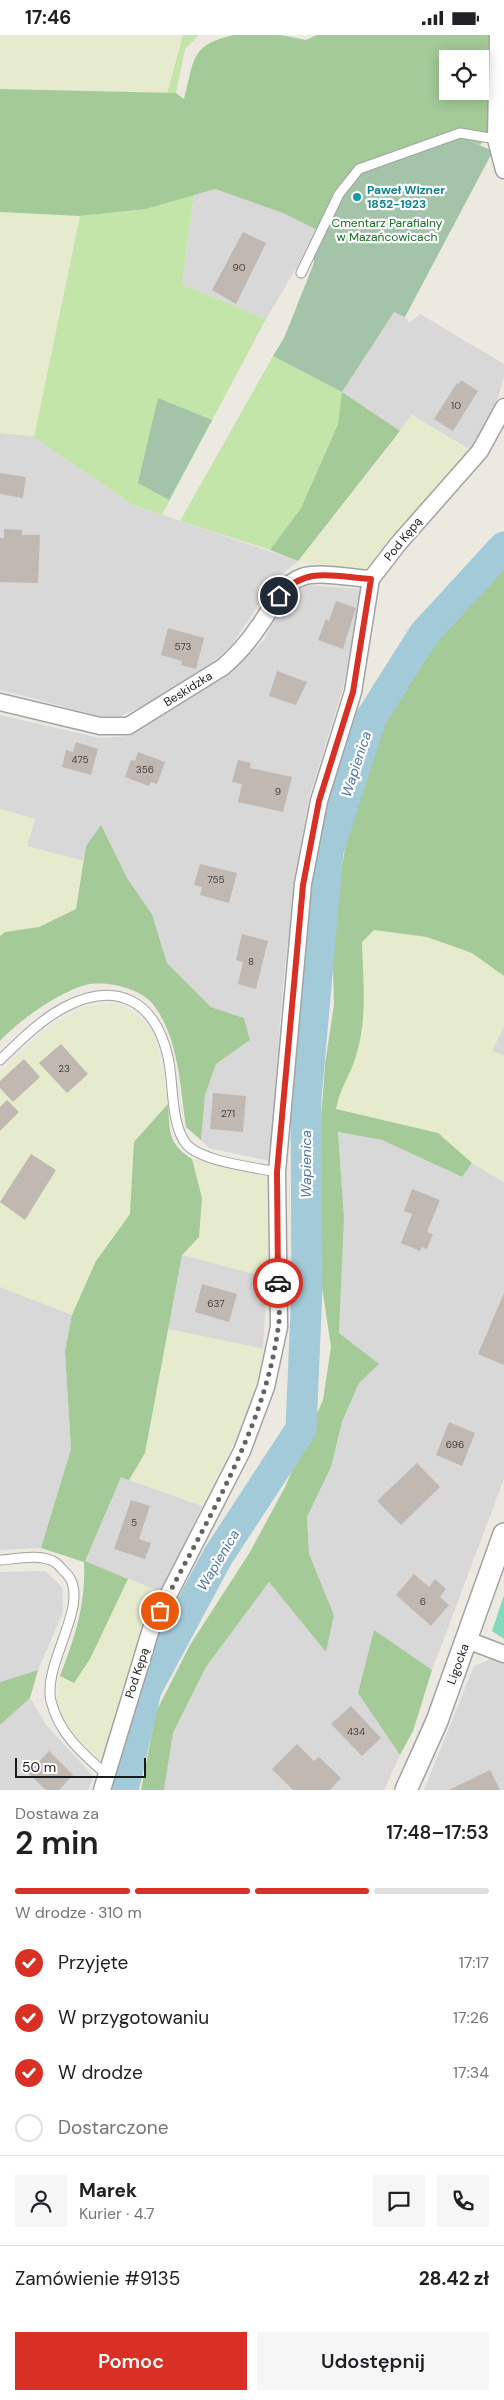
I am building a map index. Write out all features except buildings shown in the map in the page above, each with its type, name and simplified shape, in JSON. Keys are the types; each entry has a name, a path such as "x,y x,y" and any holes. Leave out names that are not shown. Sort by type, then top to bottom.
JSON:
{"street":[{"path":"498,35 496,139 504,170"},
{"name":"Pod Kępą","path":"105,1783 151,1629 242,1451 266,1387 279,1327 277,1172 303,885 319,801 353,692 371,579 404,537 480,451 504,407"},
{"name":"Beskidzka","path":"0,702 100,726 128,726 223,667 248,641 288,585 303,577 327,575 371,579"},
{"name":"Ligocka","path":"406,1790 437,1721 504,1534"},
{"path":"467,1639 504,1654"}],"lane":[{"path":"301,273 338,194 359,169 460,133 496,139"},
{"path":"0,1060 31,1031 64,1007 97,995 122,996 140,1005 159,1026 169,1058 179,1135 189,1147 209,1157 277,1172"},
{"path":"0,1560 35,1558 56,1562 72,1581 75,1601 51,1670 50,1700 59,1726 105,1783"}],"shaded area":[{"path":"215,189 283,213 323,233 313,255 295,270 266,319 182,284 194,195"},
{"path":"394,311 405,317 409,323 420,314 504,364 504,377 499,395 480,438 471,450 412,415 400,431 342,392"},
{"path":"0,433 34,436 133,505 298,561 276,579 231,646 204,669 147,704 121,716 100,716 0,690"},
{"path":"304,585 362,589 343,688 309,798 298,860 283,984 270,1161 209,1148 201,1140 205,1095 216,1064 250,1040 244,1018 211,1007 167,963 152,914 127,878 86,846 83,861 26,846 35,819 0,809 0,715 100,738 128,736 231,673 264,640 284,603"},
{"path":"115,1004 133,1013 153,1032 168,1104 134,1142 65,1352 71,1449 41,1548 0,1550 0,1073 41,1033 83,1008"},
{"path":"504,1026 504,1056 492,1051"},
{"path":"338,1132 382,1140 461,1177 472,1163 504,1182 504,1479 432,1670 374,1631 358,1693 400,1755 384,1790 164,1790 173,1733 206,1667 269,1582 326,1651 334,1615 309,1554 307,1517 331,1467 342,1422 359,1383 378,1364 339,1333 344,1219"},
{"path":"182,1255 267,1277 263,1349 168,1329"},
{"path":"121,1476 202,1506 161,1592 84,1561"},
{"path":"45,1571 62,1587 63,1612 38,1670 0,1682 0,1572"},
{"path":"496,1657 504,1663 504,1790 424,1790 474,1666"},
{"path":"30,1698 47,1726 94,1777 88,1790 0,1790 0,1725"}],"green space":[{"path":"0,35 183,35 167,94 0,89"},
{"path":"183,35 199,35 185,49 176,93 167,94"},
{"path":"234,35 281,35 306,40 317,35 489,35 489,50 439,50 439,100 489,100 489,135 480,145 461,137 323,233 283,213 215,189 146,209 80,216 0,212 0,89 176,93 184,99 196,56 201,49"},
{"name":"Cmentarz Parafialny w Mazańcowicach","path":"461,137 493,151 405,317 394,312 342,392 273,356 284,338 314,263 313,255 342,195 361,174"},
{"path":"194,195 182,284 266,319 162,515 133,505 34,437 80,216 146,209"},
{"path":"0,212 80,216 34,436 0,433"},
{"path":"273,356 342,392 338,424 301,508 270,550 180,521"},
{"path":"342,392 400,431 298,561 270,550 301,508 338,424"},
{"path":"158,398 212,420 169,500 138,483"},
{"path":"411,415 471,450 375,562 361,570 298,561 373,467"},
{"path":"504,563 504,976 472,953 427,937 374,930 362,942 364,1001 362,1030 355,1059 336,1109 438,1133 472,1163 462,1177 382,1140 338,1132 344,1219 339,1333 379,1364 359,1383 342,1422 331,1467 307,1517 309,1554 334,1615 326,1652 269,1582 206,1667 173,1733 164,1790 141,1790 156,1712 190,1645 250,1552 285,1487 323,1400 331,1347 321,1280 320,1137 325,1064 334,1005 332,929 345,848 370,749 415,666 469,598"},
{"path":"0,809 35,819 27,846 83,861 76,909 39,927 5,932 0,936"},
{"path":"101,825 127,878 152,914 167,963 211,1007 244,1018 250,1040 216,1064 205,1095 201,1140 186,1127 177,1062 168,1031 152,1003 139,993 112,985 85,985 63,994 40,1008 0,1041 0,936 5,932 39,927 76,909 86,846"},
{"path":"374,930 427,937 472,953 504,976 504,1026 492,1050 504,1056 504,1182 472,1163 438,1133 335,1110 340,1089 355,1059 364,1016 362,942"},
{"path":"115,1004 133,1013 153,1032 168,1104 134,1142 130,1214 96,1261 72,1315 0,1287 0,1073 41,1033 83,1008"},
{"path":"168,1104 171,1136 178,1147 192,1159 202,1198 199,1237 182,1255 145,1453 129,1480 121,1477 85,1561 128,1579 90,1659 74,1683 60,1676 70,1648 81,1606 84,1562 41,1548 71,1449 65,1352 72,1315 96,1261 130,1214 134,1142"},
{"path":"192,1159 271,1179 267,1277 182,1255 199,1237 202,1198"},
{"path":"168,1329 263,1349 261,1366 238,1434 202,1506 129,1480 145,1453"},
{"path":"128,1579 161,1592 143,1626 101,1763 63,1722 58,1698 60,1676 74,1682 90,1659"},
{"path":"504,1595 504,1639 492,1631"},
{"path":"374,1630 432,1670 413,1731 400,1755 358,1693"},
{"path":"38,1670 30,1698 0,1725 0,1682"}],"waterway":[{"name":"Wapienica","path":"123,1790 146,1690 218,1556 301,1429 307,1287 306,1098 328,851 371,718 424,634 504,547"}],"way so far":[{"path":"160,1611 242,1451 266,1387 279,1327 278,1283"}],"place":[{"name":"Paweł Wizner 1852-1923","path":"357,197"}],"route":[{"path":"278,1283 277,1172 303,885 319,801 353,692 371,579 327,575 303,577 288,585 279,596"}]}
